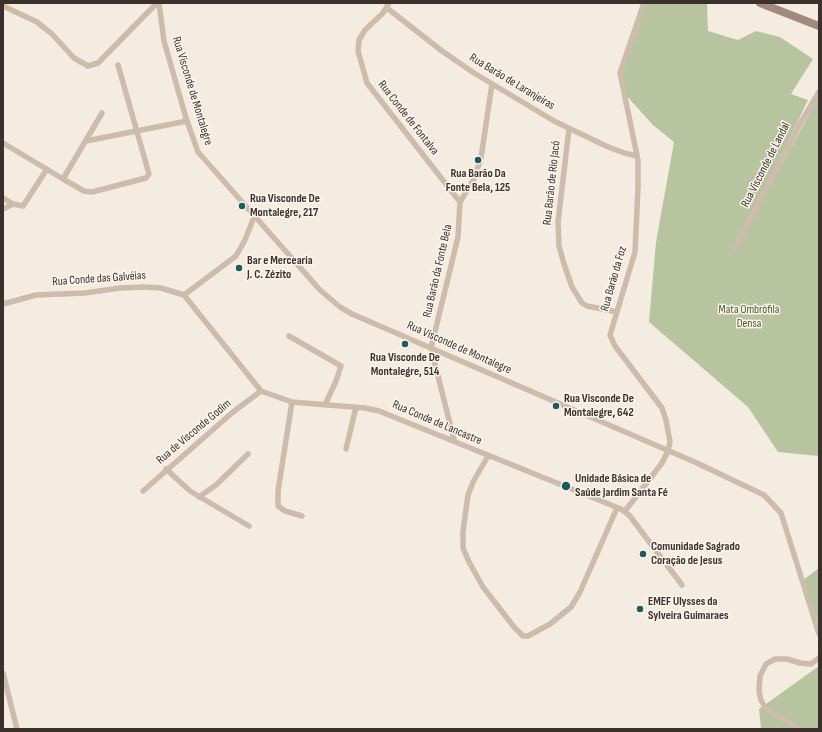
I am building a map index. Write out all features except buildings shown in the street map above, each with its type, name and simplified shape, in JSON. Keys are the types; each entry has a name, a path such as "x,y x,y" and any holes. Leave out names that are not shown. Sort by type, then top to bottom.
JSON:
{"main road":[{"path":"760,3 819,26"}],"street":[{"path":"3,6 37,22 52,34 74,58 88,66 98,63 158,3"},
{"name":"Rua Visconde de Montalegre","path":"158,3 164,41 187,121 198,152 308,278 340,307 352,314 756,490 777,507 785,523 819,634"},
{"name":"Rua Barão da Foz","path":"625,511 662,463 668,451 669,431 662,408 615,346 610,336 635,252 638,187 637,156 619,78 622,62 644,3"},
{"name":"Rua Barão de Laranjeiras","path":"388,5 419,35 492,84 569,129 616,150 637,156"},
{"name":"Rua Conde de Fontalva","path":"388,5 375,22 365,30 359,40 358,51 367,83 381,104 460,202"},
{"path":"3,143 84,191 92,192 146,178 149,174 118,65"},
{"name":"Rua Barão da Fonte Bela","path":"454,440 431,348 458,237 460,202 474,179 481,158 492,84"},
{"name":"Rua Visconde de Landal","path":"734,248 801,122 819,92"},
{"path":"63,179 102,113"},
{"path":"86,141 187,121"},
{"name":"Rua Barão de Rio Jacó","path":"569,129 560,196 558,234 564,264 572,287 580,301 585,305 617,312"},
{"path":"3,198 13,204 23,206 48,169"},
{"path":"3,209 13,204"},
{"path":"184,295 236,256 245,240 254,217"},
{"name":"Rua Conde das Galvéias","path":"3,304 36,295 85,293 120,288 161,288 184,295"},
{"name":"Rua Conde de Lancastre","path":"184,295 261,391 277,398 292,402 356,407 379,411 454,440 488,456 625,511"},
{"path":"289,336 341,366 325,405"},
{"name":"Rua de Visconde Godim","path":"143,491 166,469 233,412 261,391"},
{"path":"292,402 277,501 280,509 302,516"},
{"path":"346,448 356,407"},
{"path":"199,497 216,485 248,454"},
{"path":"488,456 473,482 468,495 464,517 463,548 483,587 514,627 523,636 528,636 550,624 571,607 580,592 617,508"},
{"path":"166,469 178,482 199,497 249,526"},
{"path":"625,511 682,585"},
{"path":"800,729 766,709 761,700 759,691 760,676 766,664 775,659 787,659 800,663 811,664 819,658"},
{"path":"3,673 17,729"}],"green space":[{"name":"Mata Ombrófila Densa","path":"646,3 707,3 708,31 738,40 756,31 780,37 813,59 791,94 808,100 742,237 819,96 819,456 778,452 748,407 649,322 656,242 674,142 653,125 624,93 620,77"},
{"path":"819,568 819,624 803,580"},
{"path":"819,666 819,729 761,729 759,709"}],"place":[{"name":"Rua Barão Da Fonte Bela, 125","path":"478,160"},
{"name":"Rua Visconde De Montalegre, 217","path":"242,206"},
{"name":"Bar e Mercearia J. C. Zézito","path":"239,268"},
{"name":"Rua Visconde De Montalegre, 514","path":"405,344"},
{"name":"Rua Visconde De Montalegre, 642","path":"556,406"},
{"name":"Unidade Básica de Saúde Jardim Santa Fé","path":"566,486"},
{"name":"Comunidade Sagrado Coração de Jesus","path":"643,554"},
{"name":"EMEF Ulysses da Sylveira Guimaraes","path":"640,609"}]}
